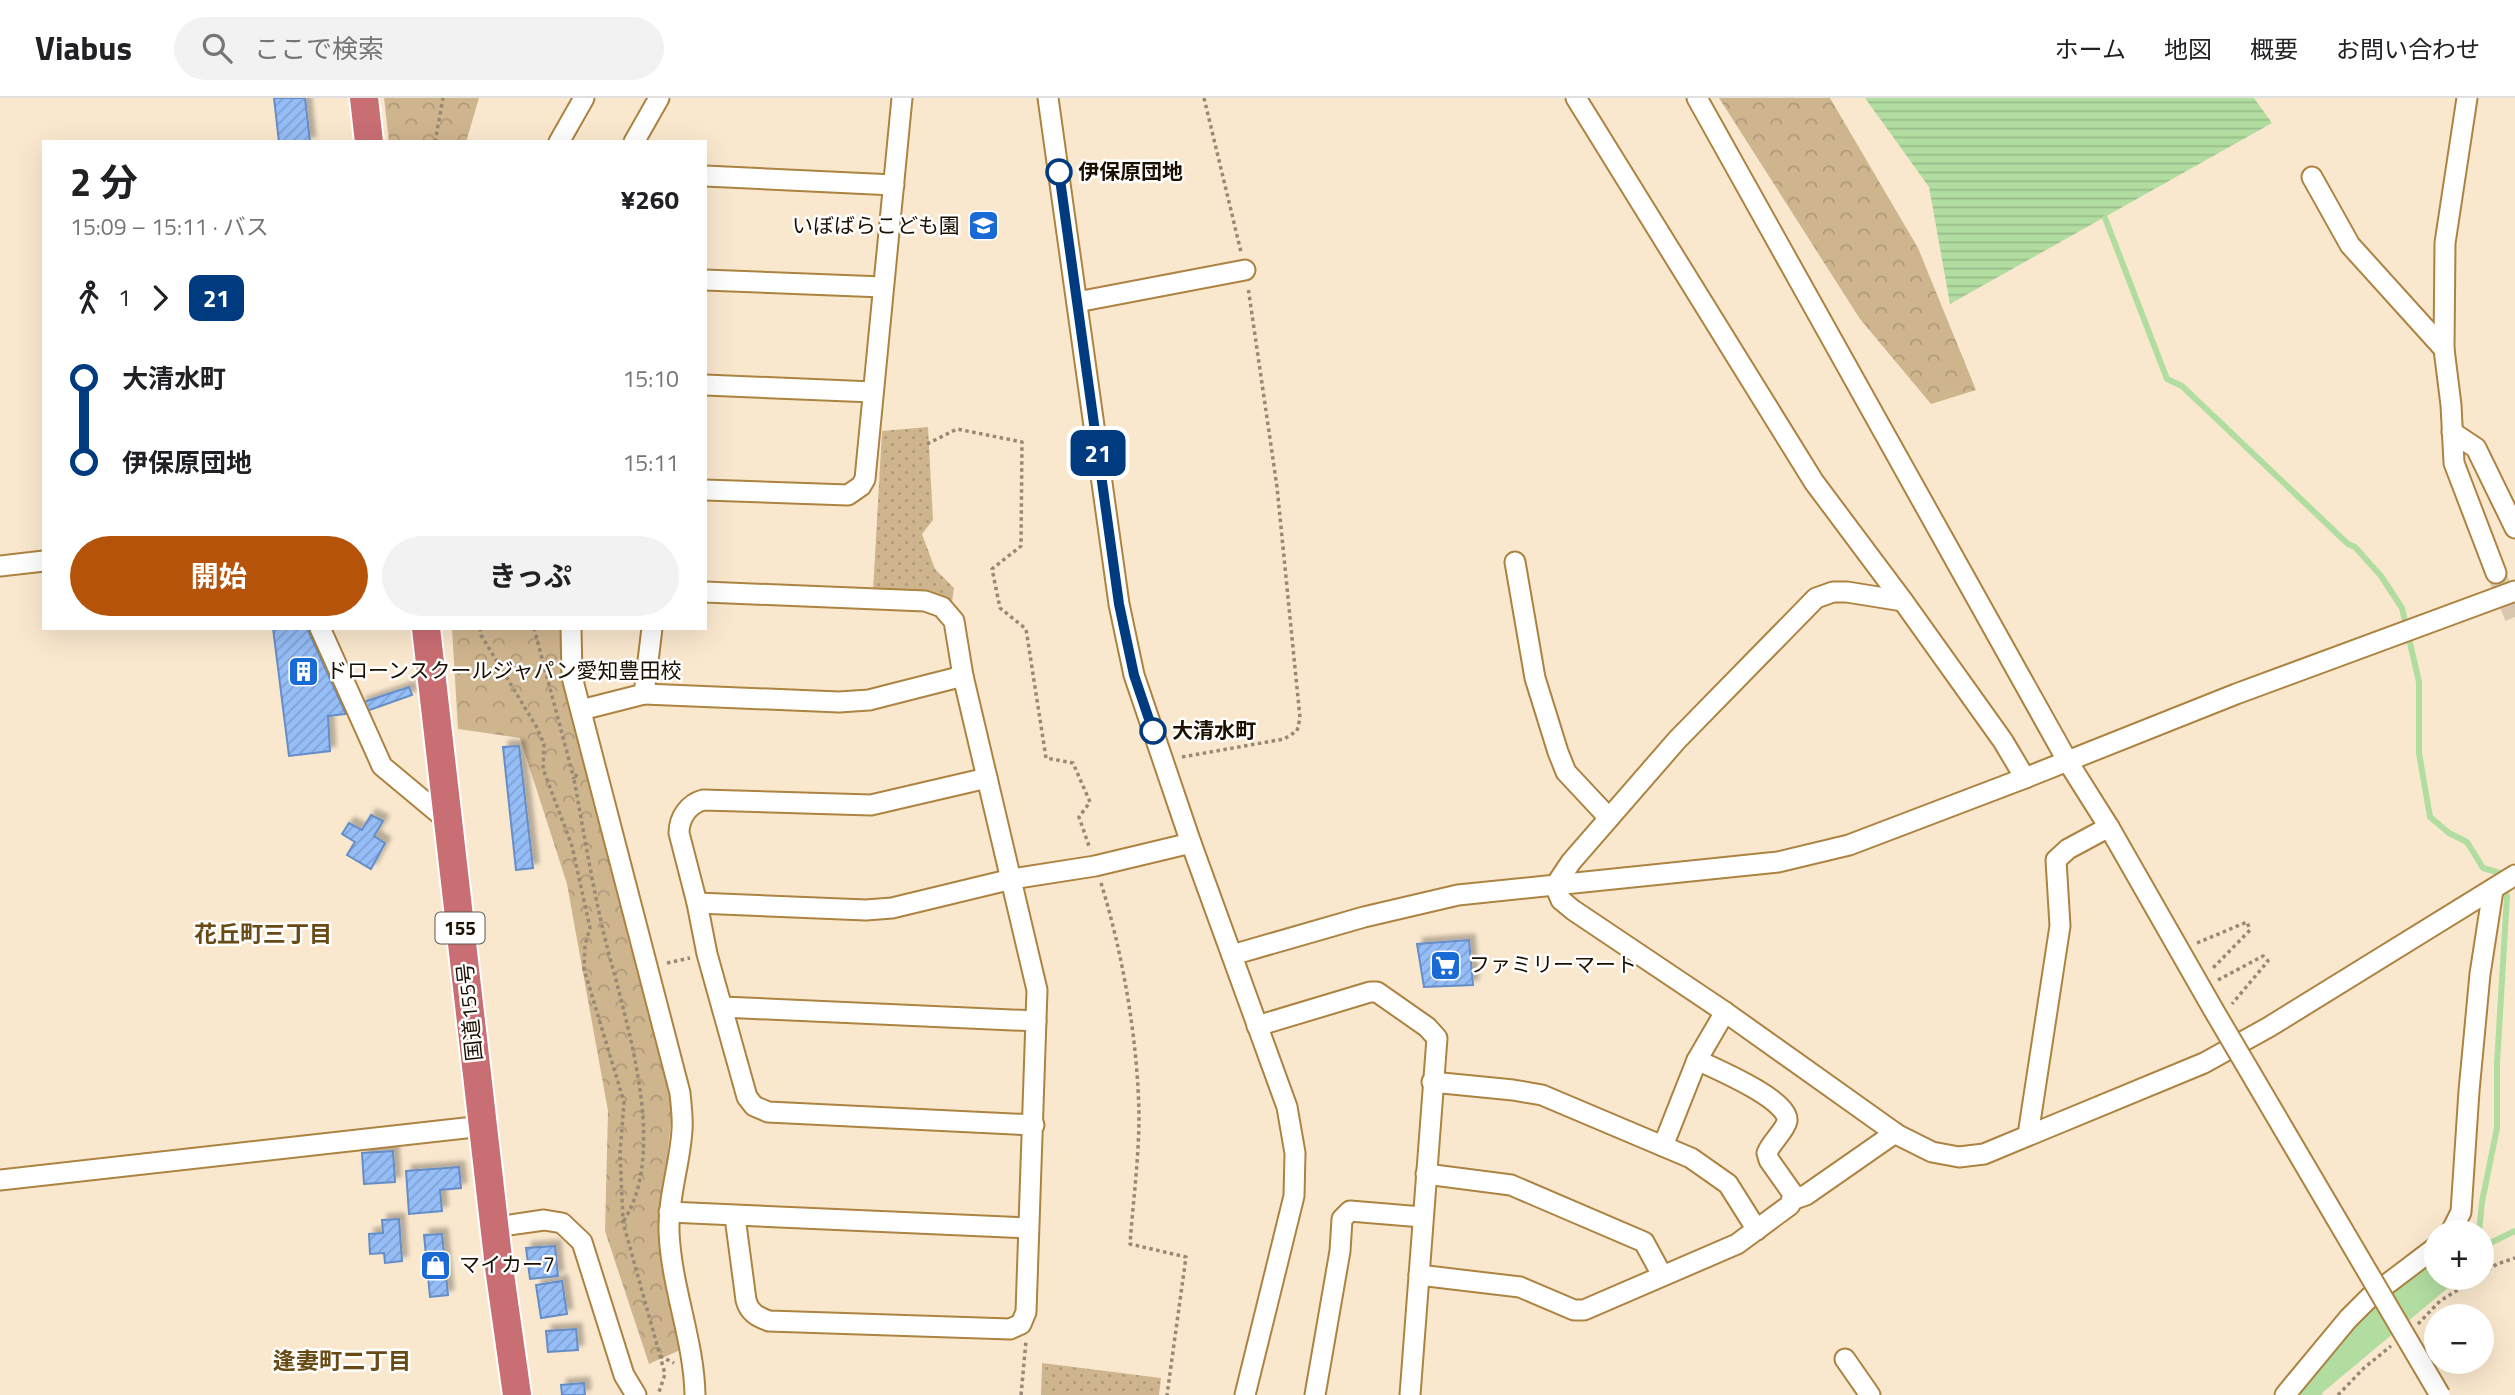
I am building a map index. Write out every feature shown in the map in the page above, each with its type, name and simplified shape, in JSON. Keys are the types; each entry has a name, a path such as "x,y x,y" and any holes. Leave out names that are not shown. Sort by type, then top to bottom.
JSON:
{"highway":[{"path":"364,98 369,140"},
{"name":"国道155号","path":"426,630 517,1395"}],"street":[{"path":"560,140 584,98"},
{"path":"635,140 659,98"},
{"path":"707,490 848,495 861,486 864,479 902,98"},
{"path":"1048,98 1119,604 1134,675 1191,843 1287,1107 1295,1153 1294,1196 1245,1395"},
{"path":"1576,98 1814,482 2003,741 2025,778"},
{"path":"1697,98 2068,762 2222,1008 2440,1395"},
{"path":"2467,98 2445,243 2444,349 2454,463 2496,573"},
{"path":"707,176 894,185"},
{"path":"2312,177 2350,244 2444,349"},
{"path":"1077,302 1245,270"},
{"path":"707,280 883,287"},
{"path":"707,385 873,392"},
{"path":"2452,432 2476,448 2515,528"},
{"path":"0,566 42,561"},
{"path":"1515,562 1535,678 1558,752 1566,772 1609,818"},
{"path":"1232,956 1364,917 1458,895 1778,862 1849,845 2068,762 2236,694 2515,591"},
{"path":"707,592 925,601 942,607 954,621 964,676 1037,990 1026,1312 1021,1324 1010,1329 769,1321 748,1307 735,1217"},
{"path":"1555,886 1572,862 1677,740 1816,598 1833,592 1847,592 1903,601"},
{"path":"321,630 382,766 448,821"},
{"path":"571,630 572,677 680,1093 682,1132 669,1212 671,1253 695,1370 695,1395"},
{"path":"644,694 652,630"},
{"path":"581,710 644,694 839,702 869,700 964,676"},
{"path":"987,778 871,805 704,800 694,802 681,819 678,832 697,902 707,954 747,1097 762,1111 1034,1125"},
{"path":"2028,1135 2060,926 2056,860 2068,849 2109,827"},
{"path":"697,902 866,910 892,908 1012,879 1096,866 1191,843"},
{"path":"1555,886 1562,900 1573,910 1725,1012 1895,1133 1932,1152 1959,1157 1984,1154 2204,1063 2269,1027 2503,883"},
{"path":"2458,1220 2462,1212 2469,1091 2480,974 2503,883"},
{"path":"1257,1026 1377,992 1432,1031 1437,1038 1410,1395"},
{"path":"722,1007 1036,1021"},
{"path":"1663,1146 1698,1060 1725,1012"},
{"path":"1419,1275 1520,1287 1574,1310 1584,1310 1737,1244 1790,1205 1793,1194 1766,1153 1787,1123 1787,1115 1782,1107 1740,1080 1698,1060"},
{"path":"1432,1082 1542,1095 1691,1158 1728,1184 1757,1230"},
{"path":"0,1180 483,1126"},
{"path":"1792,1200 1806,1195 1895,1133"},
{"path":"1426,1174 1511,1185 1644,1242 1662,1275"},
{"path":"1315,1395 1345,1213 1350,1211 1422,1216"},
{"path":"669,1212 1027,1228"},
{"path":"496,1227 544,1220 562,1223 582,1242 624,1375 636,1395"},
{"path":"2286,1395 2348,1319 2371,1297 2424,1256"},
{"path":"1845,1359 1870,1395"}],"path":[{"path":"435,140 443,98"},
{"path":"1162,761 1284,738 1297,731 1300,718 1277,486 1245,270 1204,98"},
{"path":"927,444 957,429 1022,442 1021,546 992,569 1000,608 1026,629 1046,758 1073,763 1090,802 1079,817 1115,929 1133,1042 1139,1116 1130,1244 1186,1257 1167,1395"},
{"path":"480,630 544,744 543,769 572,846 590,928 585,945 584,968 624,1102 620,1153 623,1222 665,1374 658,1395"},
{"path":"535,630 574,779 602,924 641,1086 644,1155 632,1208 623,1222"},
{"path":"574,779 593,752"},
{"path":"2192,938 2195,944 2247,922 2250,930 2210,971 2216,981 2263,956 2268,961 2222,1008"},
{"path":"647,967 707,954"},
{"path":"2494,1266 2515,1258"},
{"path":"1021,1324 1027,1333 1021,1395"}],"green space":[{"path":"384,98 479,98 467,140 389,140"},
{"path":"1719,98 1830,98 1918,248 1976,390 1931,404 1860,319"},
{"path":"928,427 933,520 922,534 935,569 954,588 952,602 927,595 873,591 882,431"},
{"path":"452,630 563,630 560,652 571,712 668,1083 672,1113 661,1214 680,1350 649,1364 605,1231 608,1111 567,884 520,738 458,729"},
{"path":"1042,1363 1161,1378 1159,1395 1041,1395"}],"shaded area":[{"path":"1865,98 2254,98 2272,123 1950,304 1929,187"}],"building":[{"path":"274,98 305,98 310,140 279,140"},
{"name":"ドローンスクールジャパン愛知豊田校","path":"273,630 308,630 346,714 328,716 330,751 289,756"},
{"path":"409,687 412,695 364,712 361,703"},
{"path":"519,746 533,868 516,870 503,747"},
{"path":"371,815 383,821 374,836 385,843 371,869 347,855 355,842 342,834 349,823 362,830"},
{"name":"ファミリーマート","path":"1469,940 1473,985 1424,987 1417,944"},
{"path":"393,1151 395,1182 364,1184 362,1153"},
{"path":"459,1167 461,1188 440,1190 442,1211 409,1214 406,1171"},
{"path":"399,1219 402,1261 385,1263 384,1253 370,1254 369,1234 383,1233 382,1220"},
{"name":"マイカー7","path":"442,1234 448,1295 430,1297 424,1235"},
{"path":"555,1246 558,1276 530,1279 526,1248"},
{"path":"562,1281 567,1314 541,1318 536,1285"},
{"path":"576,1329 578,1350 548,1352 546,1331"},
{"path":"584,1383 585,1395 562,1395 561,1385"}],"waterway":[{"path":"2105,218 2167,379 2182,386 2348,544 2355,547 2381,576 2402,608 2419,682 2419,753 2430,817 2449,833 2467,842 2483,868 2500,873 2507,896 2497,1064 2497,1128 2480,1220"},
{"path":"2494,1241 2515,1231"},
{"path":"2302,1395 2309,1381 2424,1285"}],"tunnel":[{"path":"2496,573 2515,619"}],"bus line":[{"name":"21","path":"1059,172 1119,604 1134,675 1153,731"}],"place":[{"name":"伊保原団地","path":"1059,172"},
{"name":"いぼばらこども園","path":"983,226"},
{"name":"ドローンスクールジャパン愛知豊田校","path":"303,671"},
{"name":"大清水町","path":"1153,731"},
{"name":"ファミリーマート","path":"1446,965"},
{"name":"マイカー7","path":"436,1265"}],"district":[{"name":"花丘町三丁目","path":"263,934"},
{"name":"逢妻町二丁目","path":"342,1361"}]}
